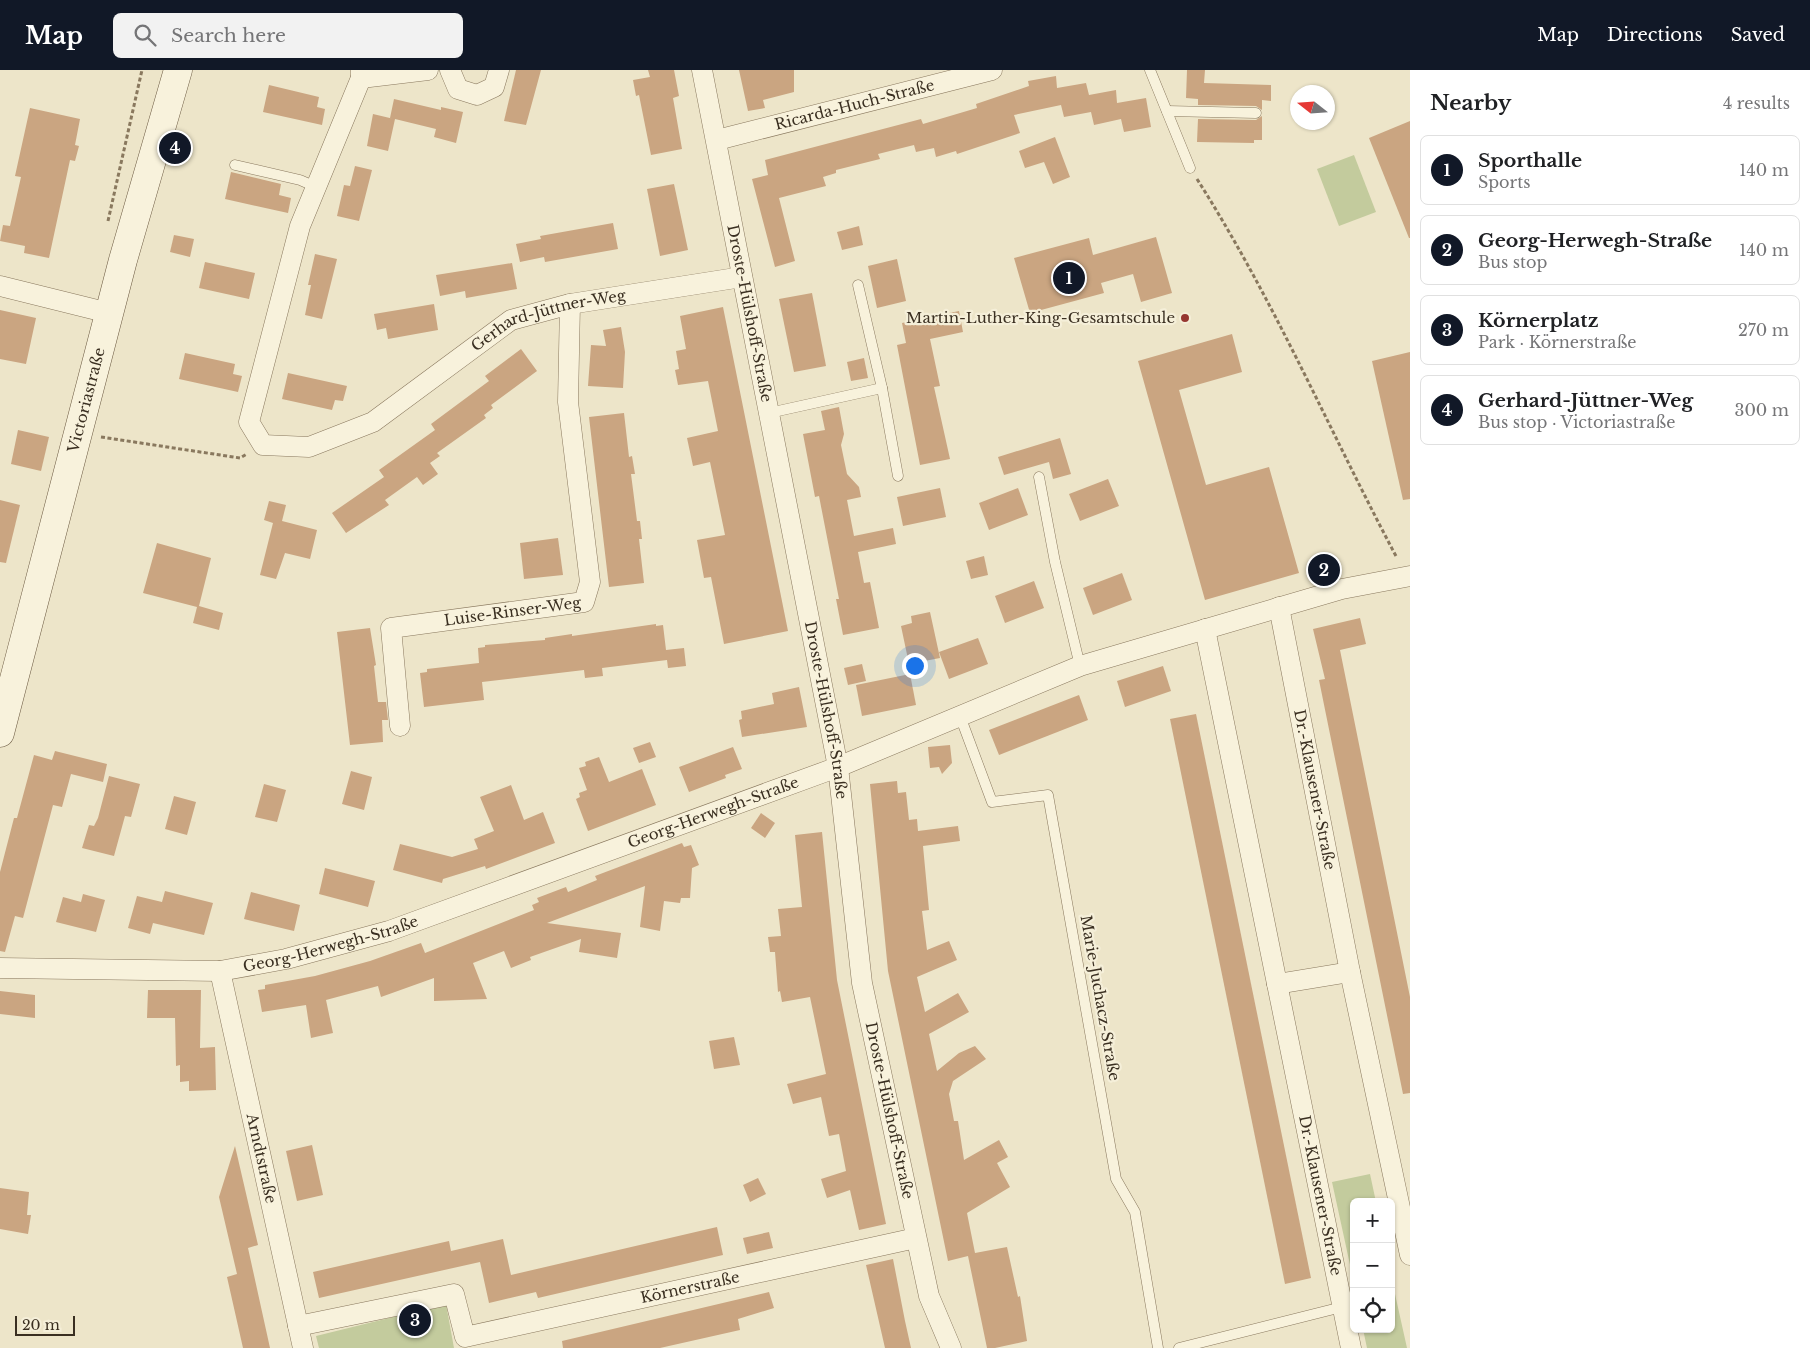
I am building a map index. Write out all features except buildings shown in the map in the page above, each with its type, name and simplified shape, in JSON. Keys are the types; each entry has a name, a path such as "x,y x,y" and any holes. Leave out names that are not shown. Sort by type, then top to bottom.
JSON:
{"main road":[{"name":"Victoriastraße","path":"0,733 109,313 178,70"}],"street":[{"path":"263,445 249,422 300,226 361,74 428,70"},
{"path":"450,70 458,89 477,95 494,86 499,70"},
{"name":"Droste-Hülshoff-Straße","path":"702,70 838,766 862,983 929,1296 951,1348"},
{"name":"Ricarda-Huch-Straße","path":"717,140 992,70"},
{"name":"Gerhard-Jüttner-Weg","path":"263,445 309,448 373,422 511,320 570,304 742,277"},
{"path":"0,286 109,313"},
{"name":"Luise-Rinser-Weg","path":"400,726 391,628 584,602 590,582 568,402 570,304"},
{"name":"Georg-Herwegh-Straße","path":"0,968 220,970 286,959 389,931 838,766 1080,666 1342,588 1408,576"},
{"name":"Dr.-Klausener-Straße","path":"1278,607 1350,972 1410,1255"},
{"name":"Dr.-Klausener-Straße","path":"1206,630 1351,1348"},
{"name":"Arndtstraße","path":"220,970 303,1348"},
{"path":"1277,984 1350,972"},
{"name":"Körnerstraße","path":"298,1326 454,1294 466,1342 916,1238"}],"lane":[{"path":"1150,70 1190,168"},
{"path":"1167,111 1256,113"},
{"path":"235,165 300,180 316,187"},
{"path":"858,285 882,388 898,476"},
{"path":"769,413 882,388"},
{"path":"1039,477 1054,562 1080,666"},
{"name":"Marie-Juchacz-Straße","path":"960,716 992,802 1048,795 1116,1179 1135,1212 1158,1348"},
{"path":"1179,1348 1342,1307"}],"path":[{"path":"1190,168 1231,231 1270,303 1354,477 1408,576"},
{"path":"78,434 240,458 263,445"}],"green space":[{"path":"1354,155 1376,212 1339,226 1317,169"},
{"path":"1370,1174 1375,1198 1350,1198 1350,1265 1332,1182"},
{"path":"1395,1294 1407,1348 1367,1348 1364,1333 1395,1333"},
{"path":"446,1304 454,1348 319,1348 316,1336"}],"place":[{"name":"Gerhard-Jüttner-Weg","path":"175,148"},
{"name":"Sporthalle","path":"1069,278"},
{"name":"Martin-Luther-King-Gesamtschule","path":"1185,318"},
{"name":"Georg-Herwegh-Straße","path":"1324,570"},
{"name":"Körnerplatz","path":"415,1320"}]}
